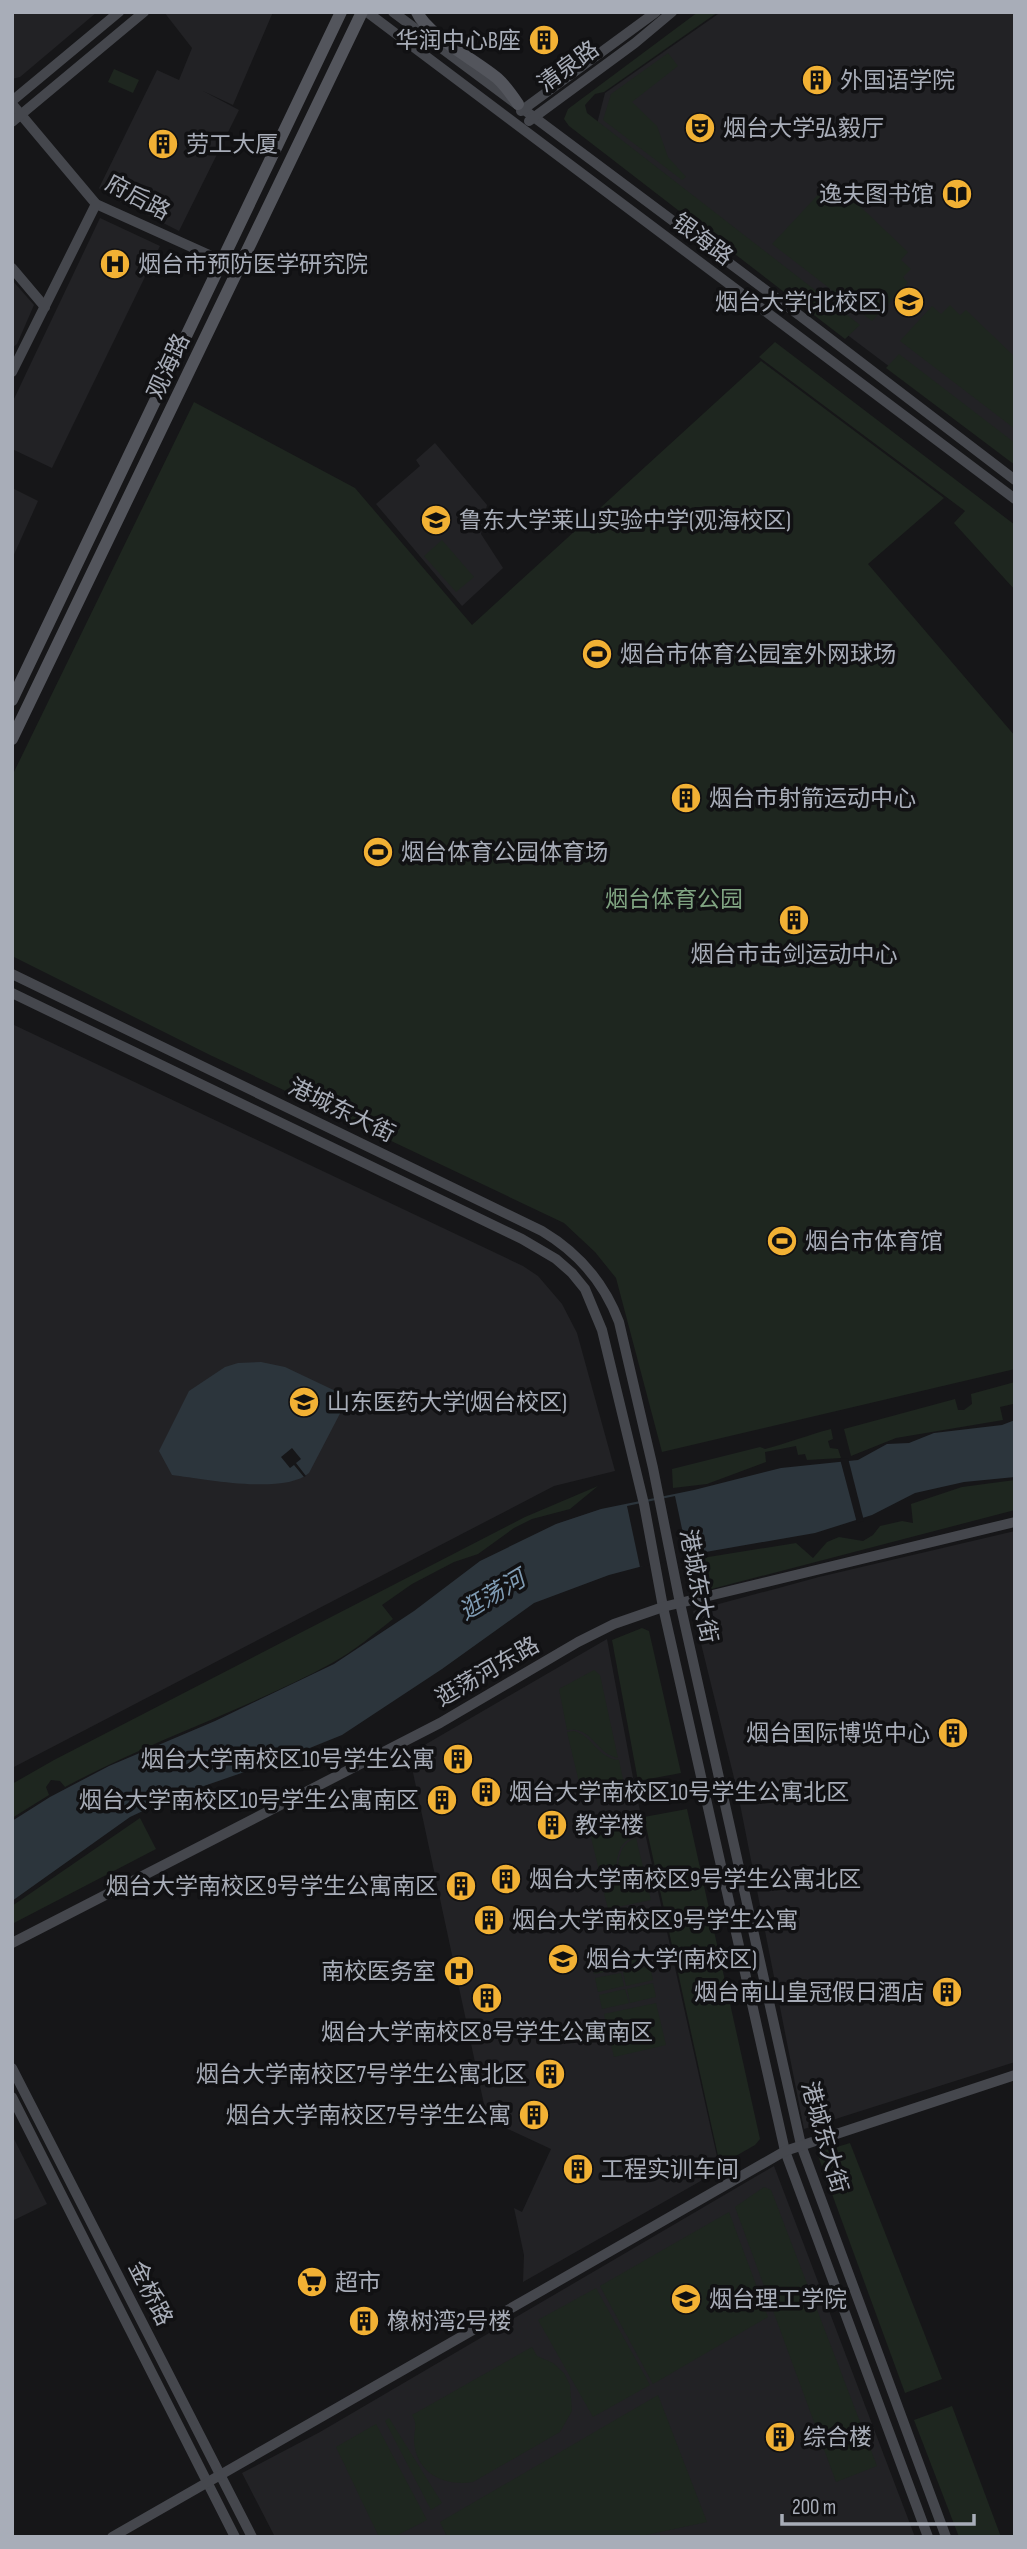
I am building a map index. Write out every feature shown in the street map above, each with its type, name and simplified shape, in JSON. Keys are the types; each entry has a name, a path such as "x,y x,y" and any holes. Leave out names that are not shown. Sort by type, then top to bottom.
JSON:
{"main road":[{"path":"12,102 119,12"},
{"path":"17,118 144,12"},
{"name":"观海路","path":"12,700 341,12"},
{"name":"观海路","path":"12,739 238,268 365,12"},
{"name":"银海路","path":"365,12 1015,499"},
{"name":"银海路","path":"393,12 1015,480"},
{"path":"417,12 427,26 506,86 521,107"},
{"name":"清泉路","path":"510,120 521,107 656,12"},
{"name":"清泉路","path":"521,127 635,43 672,12"},
{"name":"府后路","path":"12,102 17,118 96,204 238,268"},
{"path":"12,372 96,204"},
{"path":"12,268 45,307"},
{"name":"港城东大街","path":"12,974 542,1231 567,1247 599,1282 619,1322 801,2145 946,2537"},
{"name":"港城东大街","path":"12,993 522,1239 556,1259 585,1289 603,1329 645,1504 663,1607 785,2151 928,2537"},
{"name":"逛荡河东路","path":"12,1943 440,1723 614,1624 663,1607 1015,1522"},
{"path":"704,1785 720,1782"},
{"name":"金桥路","path":"12,2068 252,2537"},
{"path":"112,2537 785,2151 1015,2075"},
{"name":"金桥路","path":"12,2097 235,2537"}],"shaded area":[{"path":"12,12 97,12 20,77 12,79"},
{"path":"164,12 273,12 233,105 203,91 239,110 179,231 99,188 157,70 179,80 192,48"},
{"name":"烟台大学(北校区)","path":"721,12 1015,12 1015,461 592,143 605,93"},
{"path":"100,218 160,246 52,468 12,449 12,403"},
{"path":"12,280 34,305 17,344 12,348"},
{"name":"鲁东大学莱山实验中学(观海校区)","path":"435,443 487,505 481,534 503,568 462,606 376,504 420,466 416,460"},
{"path":"12,488 38,501 12,559"},
{"name":"山东医药大学(烟台校区)","path":"12,1024 523,1266 538,1276 562,1304 577,1333 615,1471 554,1486 12,1768"},
{"path":"1015,1531 1015,2062 804,2129 738,1794 693,1611 819,1577"},
{"name":"烟台大学(南校区)","path":"607,1639 635,1788 720,2170 523,2282 524,2255 514,2208 522,2212 551,2149 482,2117 485,2109 409,1754"},
{"path":"12,2135 47,2204 12,2221"},
{"name":"烟台理工学院","path":"774,2166 915,2537 275,2537 242,2473 320,2432"}],"green space":[{"path":"698,12 718,12 604,92 595,94 585,105 587,113 860,325 845,339 569,126 564,119 568,109"},
{"path":"668,53 678,66 632,102 657,126 668,157 686,177 682,180 603,120 611,94"},
{"path":"114,69 139,80 133,93 108,82"},
{"path":"828,184 841,197 845,192 908,252 901,260 911,269 903,277 908,283 872,321 772,244"},
{"path":"950,305 960,315 966,310 1015,357 1015,429 900,341 932,306 941,314"},
{"path":"775,342 1015,525 1015,590 954,523 965,511 759,357"},
{"path":"899,354 1015,443 1015,465 886,368"},
{"name":"烟台体育公园","path":"761,361 944,498 868,564 1015,736 1015,1369 662,1452 616,1278 595,1252 564,1223 210,1055 12,956 12,776 194,402 355,488 472,625"},
{"path":"442,540 474,577 456,592 424,556"},
{"path":"1015,1382 1015,1408 1013,1404 1000,1407 1003,1420 896,1438 851,1456 844,1429 955,1399 958,1410 964,1410 972,1404 971,1394"},
{"path":"831,1429 833,1439 828,1441 830,1448 838,1449 841,1458 807,1460 805,1454 798,1455 796,1446 765,1452 766,1462 707,1484 673,1488 672,1469 760,1447 765,1449"},
{"path":"1015,1480 1015,1510 704,1591 693,1586 685,1565 696,1559 796,1543 813,1558 827,1542 839,1537 863,1541 873,1535 880,1526 902,1521 913,1523 911,1504 962,1487"},
{"path":"598,1486 570,1509 532,1519 514,1528 478,1554 454,1562 412,1584 382,1605 393,1619 332,1663 266,1696 131,1754 65,1787 60,1781 51,1780 46,1787 49,1795 12,1818 12,1784 54,1760 525,1517"},
{"path":"642,1628 649,1631 681,1773 638,1781 612,1640"},
{"path":"594,1670 600,1675 618,1758 604,1751 582,1732 567,1730 559,1689"},
{"path":"574,1731 586,1737 605,1755 619,1760 625,1789 583,1799 567,1732"},
{"path":"687,1809 760,2139 755,2145 720,2165 644,1817"},
{"path":"140,1818 156,1849 12,1924 12,1906"},
{"path":"632,1820 635,1836 621,1847 614,1877 604,1891 589,1829"},
{"path":"636,1838 651,1900 608,1909 604,1893 615,1879 623,1849"},
{"path":"646,1949 649,1963 622,1969 619,1955"},
{"path":"618,1955 621,1969 594,1974 591,1961"},
{"path":"650,1966 653,1980 626,1986 623,1972"},
{"path":"621,1973 624,1986 598,1992 595,1978"},
{"path":"653,1983 656,1997 630,2003 627,1989"},
{"path":"625,1989 629,2003 602,2009 599,1995"},
{"path":"656,2003 666,2045 614,2057 604,2014"},
{"path":"850,2143 942,2379 905,2393 817,2153"},
{"path":"764,2187 771,2190 877,2466 836,2482 735,2207"},
{"path":"729,2212 768,2317 653,2384 600,2286"},
{"path":"596,2288 650,2385 593,2417 538,2320"},
{"path":"532,2347 537,2356 553,2363 564,2373 570,2385 572,2411 560,2432 473,2482 452,2482 433,2475 420,2462 416,2452 412,2415"},
{"path":"658,2395 707,2522 637,2537 447,2537 440,2522"},
{"path":"952,2406 1001,2537 959,2537 914,2420"},
{"path":"389,2418 442,2503 431,2510 385,2421"},
{"path":"376,2424 427,2520 394,2537 379,2537 336,2447"}],"water":[{"path":"261,1362 285,1367 344,1395 346,1402 309,1473 297,1480 263,1484 172,1475 159,1451 189,1391 225,1367 238,1363"},
{"name":"逛荡河","path":"1015,1420 1015,1477 964,1482 915,1493 872,1515 815,1533 677,1557 609,1575 534,1603 442,1669 342,1735 175,1796 130,1817 12,1901 12,1821 50,1797 109,1766 215,1721 334,1664 414,1611 480,1561 556,1524 601,1509 694,1490 781,1468 858,1460 887,1444 909,1443 934,1433 1002,1425"}],"pier":[{"path":"292,1448 301,1459 296,1463 306,1476 304,1477 294,1465 290,1468 281,1457"},
{"path":"848,1458 864,1521 857,1523 840,1459"},
{"path":"675,1496 688,1557 640,1567 627,1506"}],"place":[{"name":"华润中心B座","path":"544,40"},
{"name":"外国语学院","path":"817,80"},
{"name":"烟台大学弘毅厅","path":"700,128"},
{"name":"劳工大厦","path":"163,144"},
{"name":"逸夫图书馆","path":"957,194"},
{"name":"烟台市预防医学研究院","path":"115,264"},
{"name":"烟台大学(北校区)","path":"909,302"},
{"name":"鲁东大学莱山实验中学(观海校区)","path":"436,520"},
{"name":"烟台市体育公园室外网球场","path":"597,654"},
{"name":"烟台市射箭运动中心","path":"686,798"},
{"name":"烟台体育公园体育场","path":"378,852"},
{"name":"烟台市击剑运动中心","path":"794,920"},
{"name":"烟台市体育馆","path":"782,1241"},
{"name":"山东医药大学(烟台校区)","path":"304,1402"},
{"name":"烟台国际博览中心","path":"953,1733"},
{"name":"烟台大学南校区10号学生公寓","path":"458,1759"},
{"name":"烟台大学南校区10号学生公寓北区","path":"486,1792"},
{"name":"烟台大学南校区10号学生公寓南区","path":"442,1800"},
{"name":"教学楼","path":"552,1825"},
{"name":"烟台大学南校区9号学生公寓北区","path":"506,1879"},
{"name":"烟台大学南校区9号学生公寓南区","path":"461,1886"},
{"name":"烟台大学南校区9号学生公寓","path":"489,1920"},
{"name":"烟台大学(南校区)","path":"563,1959"},
{"name":"南校医务室","path":"459,1971"},
{"name":"烟台南山皇冠假日酒店","path":"947,1992"},
{"name":"烟台大学南校区8号学生公寓南区","path":"487,1998"},
{"name":"烟台大学南校区7号学生公寓北区","path":"550,2074"},
{"name":"烟台大学南校区7号学生公寓","path":"534,2115"},
{"name":"工程实训车间","path":"578,2169"},
{"name":"超市","path":"312,2282"},
{"name":"烟台理工学院","path":"686,2299"},
{"name":"橡树湾2号楼","path":"364,2321"},
{"name":"综合楼","path":"780,2437"}]}
